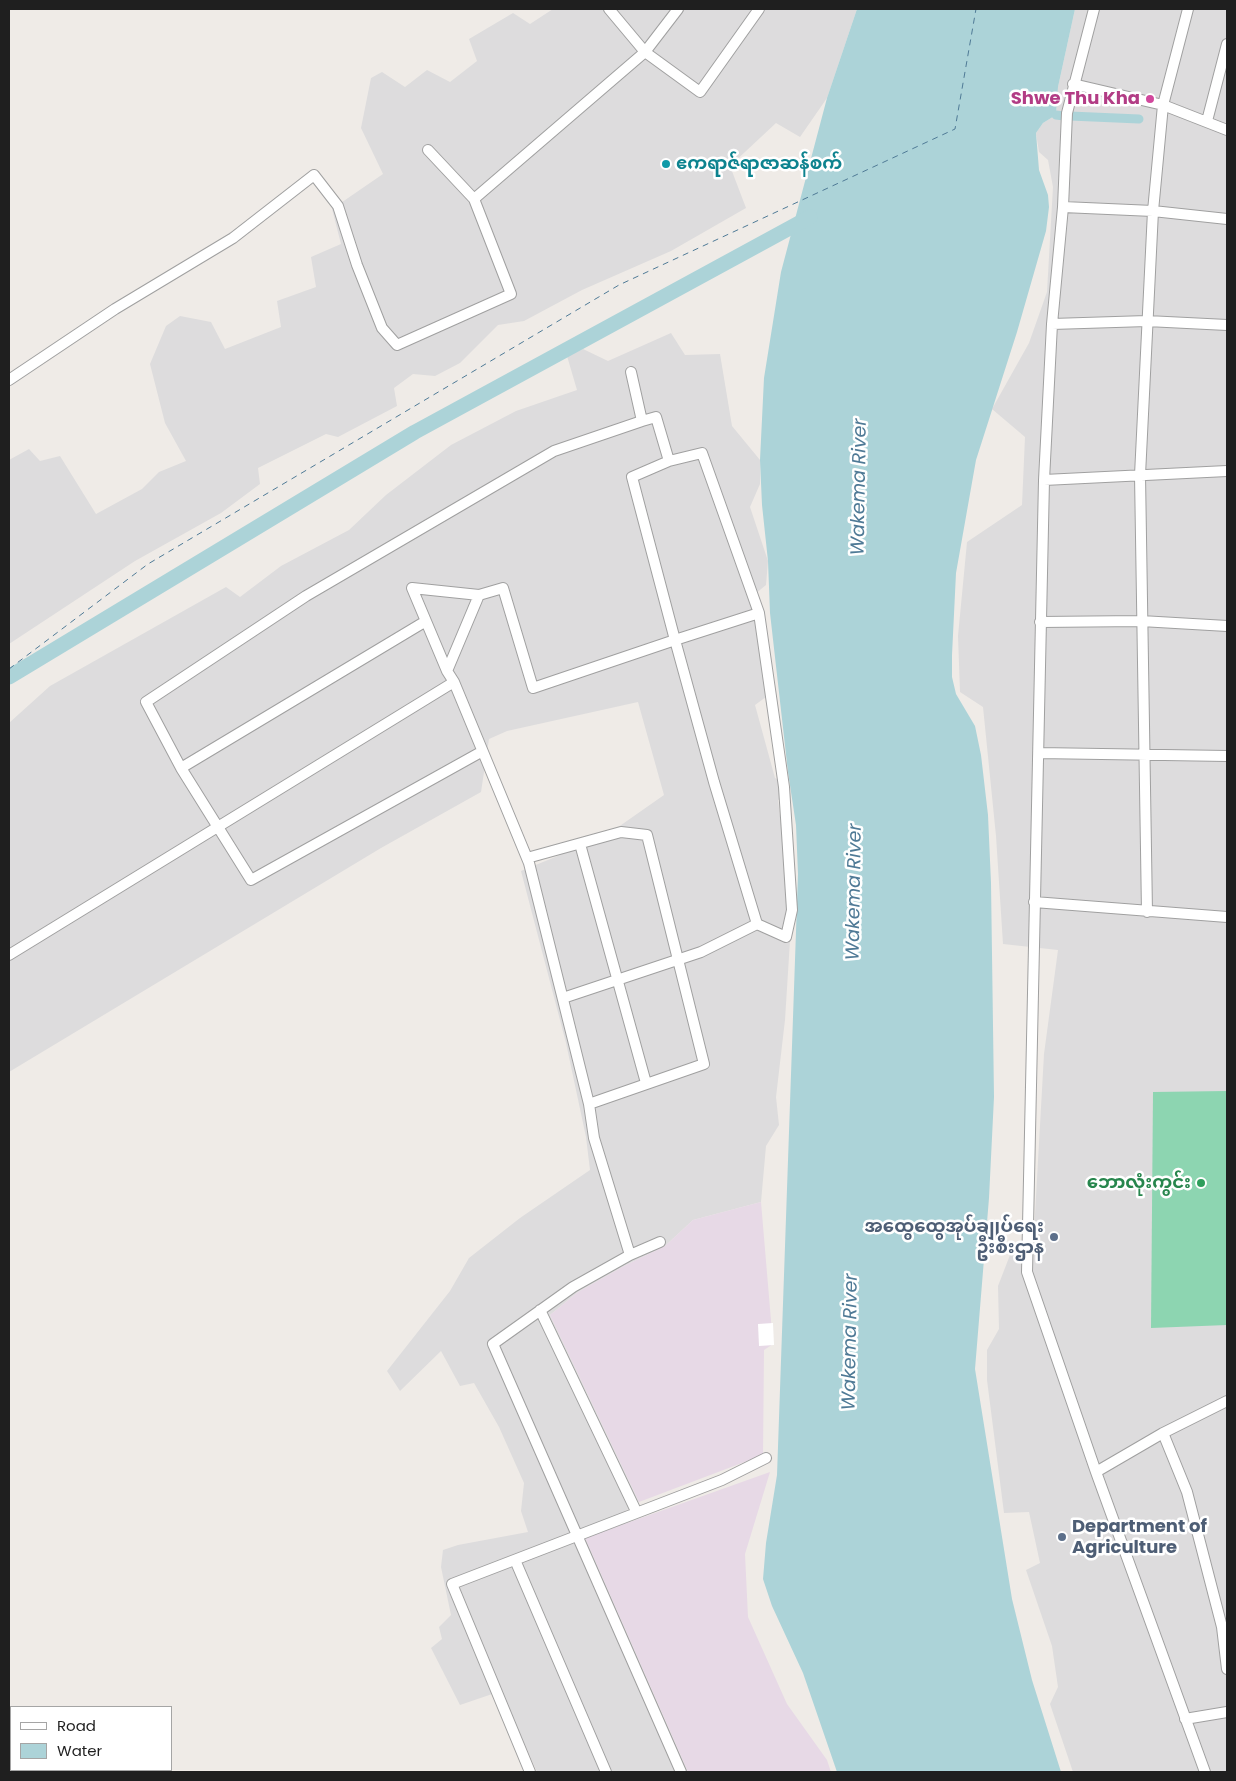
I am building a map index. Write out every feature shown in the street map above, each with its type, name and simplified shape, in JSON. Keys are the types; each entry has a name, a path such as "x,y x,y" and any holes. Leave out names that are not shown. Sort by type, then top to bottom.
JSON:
{"street":[{"path":"609,9 645,52 700,92 759,9"},
{"path":"474,199 645,52 678,9"},
{"path":"1094,9 1067,113 1063,207 1052,324 1044,480 1040,622 1039,753 1034,902 1027,1272 1096,1472 1205,1772"},
{"path":"1147,912 1140,474 1153,211 1163,105 1188,9"},
{"path":"1207,121 1227,44"},
{"path":"1073,84 1163,105 1227,130"},
{"path":"9,380 115,310 233,238 314,175 338,206 357,265 382,328 397,345 511,294 474,199 428,150"},
{"path":"1063,207 1153,211 1227,220"},
{"path":"1052,324 1147,321 1227,325"},
{"path":"631,372 642,421"},
{"path":"481,752 251,880 181,768 146,702 306,596 554,451 656,417 669,461"},
{"path":"702,453 759,613 784,787 792,910 786,938 757,924 714,782 632,477 669,461 702,453"},
{"path":"1044,480 1227,471"},
{"path":"630,1255 594,1138 589,1104 527,858 481,752 454,682 447,671 412,588 479,595 503,588 533,688 759,613"},
{"path":"447,671 479,595"},
{"path":"181,768 426,621"},
{"path":"1040,622 1141,621 1227,626"},
{"path":"9,955 454,682"},
{"path":"1039,753 1227,756"},
{"path":"527,858 622,832 647,835 704,1064 589,1104"},
{"path":"580,844 646,1083"},
{"path":"1034,902 1227,917"},
{"path":"563,998 701,952 757,924"},
{"path":"660,1242 630,1255 573,1287 493,1344 681,1772"},
{"path":"540,1310 636,1511"},
{"path":"1096,1472 1163,1433 1227,1401"},
{"path":"1163,1433 1187,1492 1222,1627 1227,1669"},
{"path":"530,1772 452,1584 636,1511 722,1480 766,1458"},
{"path":"515,1560 606,1772"},
{"path":"1185,1719 1227,1712"}],"shaded area":[{"path":"553,9 857,9 827,98 800,137 776,123 730,166 746,208 671,251 582,290 524,321 498,325 460,363 435,376 413,374 394,388 397,406 338,437 326,434 258,468 260,484 221,513 135,561 9,644 9,460 29,449 40,461 60,456 96,514 142,489 159,472 186,461 165,423 150,364 166,326 180,316 211,322 225,349 281,327 277,301 316,287 311,257 341,244 332,209 383,174 361,128 371,78 382,72 405,87 427,70 450,82 477,61 469,39 513,13 530,24"},
{"path":"1075,9 1227,9 1227,1772 1073,1772 1050,1704 1058,1687 1052,1646 1026,1570 1040,1563 1029,1512 1004,1513 987,1380 987,1350 999,1329 998,1286 1010,1255 1033,1250 1044,1054 1058,950 1003,944 996,836 983,707 960,692 958,636 967,542 1022,505 1025,437 992,409 1029,343 1047,292 1053,187 1048,160 1039,152 1036,133 1043,123 1056,115 1058,87"},
{"path":"671,333 685,355 720,354 732,426 760,460 760,484 750,507 768,561 766,585 750,598 770,694 755,705 775,778 787,784 787,795 778,800 786,863 794,877 785,1020 776,1097 779,1125 766,1146 761,1202 693,1220 665,1246 578,1292 550,1315 639,1502 585,1538 688,1772 537,1772 501,1691 460,1705 431,1648 442,1639 439,1627 451,1615 441,1567 443,1550 458,1545 528,1532 521,1511 524,1483 499,1427 474,1383 460,1386 441,1351 400,1391 387,1371 450,1291 469,1258 520,1218 590,1170 586,1137 566,1043 521,871 604,837 664,795 638,702 507,731 489,739 481,792 381,848 9,1072 9,723 50,686 226,587 240,597 281,566 349,530 386,495 451,445 516,411 577,390 567,356 583,349 608,361"},
{"path":"761,1202 773,1344 764,1350 763,1455 639,1502 550,1315 578,1292 665,1246 693,1220"},
{"path":"770,1472 745,1554 748,1617 787,1704 827,1760 831,1772 688,1772 585,1538"}],"green space":[{"path":"1227,1091 1227,1325 1151,1328 1153,1092"}],"water":[{"name":"Wakema River","path":"857,9 1075,9 1058,87 1056,115 1043,123 1036,133 1039,170 1048,195 1049,207 1046,231 1017,332 976,460 956,573 952,655 952,677 956,694 975,726 981,755 988,815 991,883 994,1097 989,1198 975,1369 1012,1599 1032,1680 1061,1772 837,1772 803,1673 772,1606 763,1579 766,1543 777,1475 798,874 796,825 770,613 768,561 762,505 760,460 764,378 781,272 827,98"}],"pier":[{"path":"773,1323 774,1345 759,1346 758,1324"}],"waterway":[{"path":"1056,115 1064,116"},
{"path":"1070,116 1139,119"},
{"path":"9,677 415,432 810,217"}],"ferry route":[{"path":"9,669 148,564 619,285 955,129 976,9"}],"place":[{"name":"Shwe Thu Kha","path":"1150,99"},
{"name":"ဧကရာဇ်ရာဇာဆန်စက်","path":"666,164"},
{"name":"ဘောလုံးကွင်း","path":"1201,1183"},
{"name":"အထွေထွေအုပ်ချုပ်ရေး ဦးစီးဌာန","path":"1054,1237"},
{"name":"Department of Agriculture","path":"1062,1537"}]}
